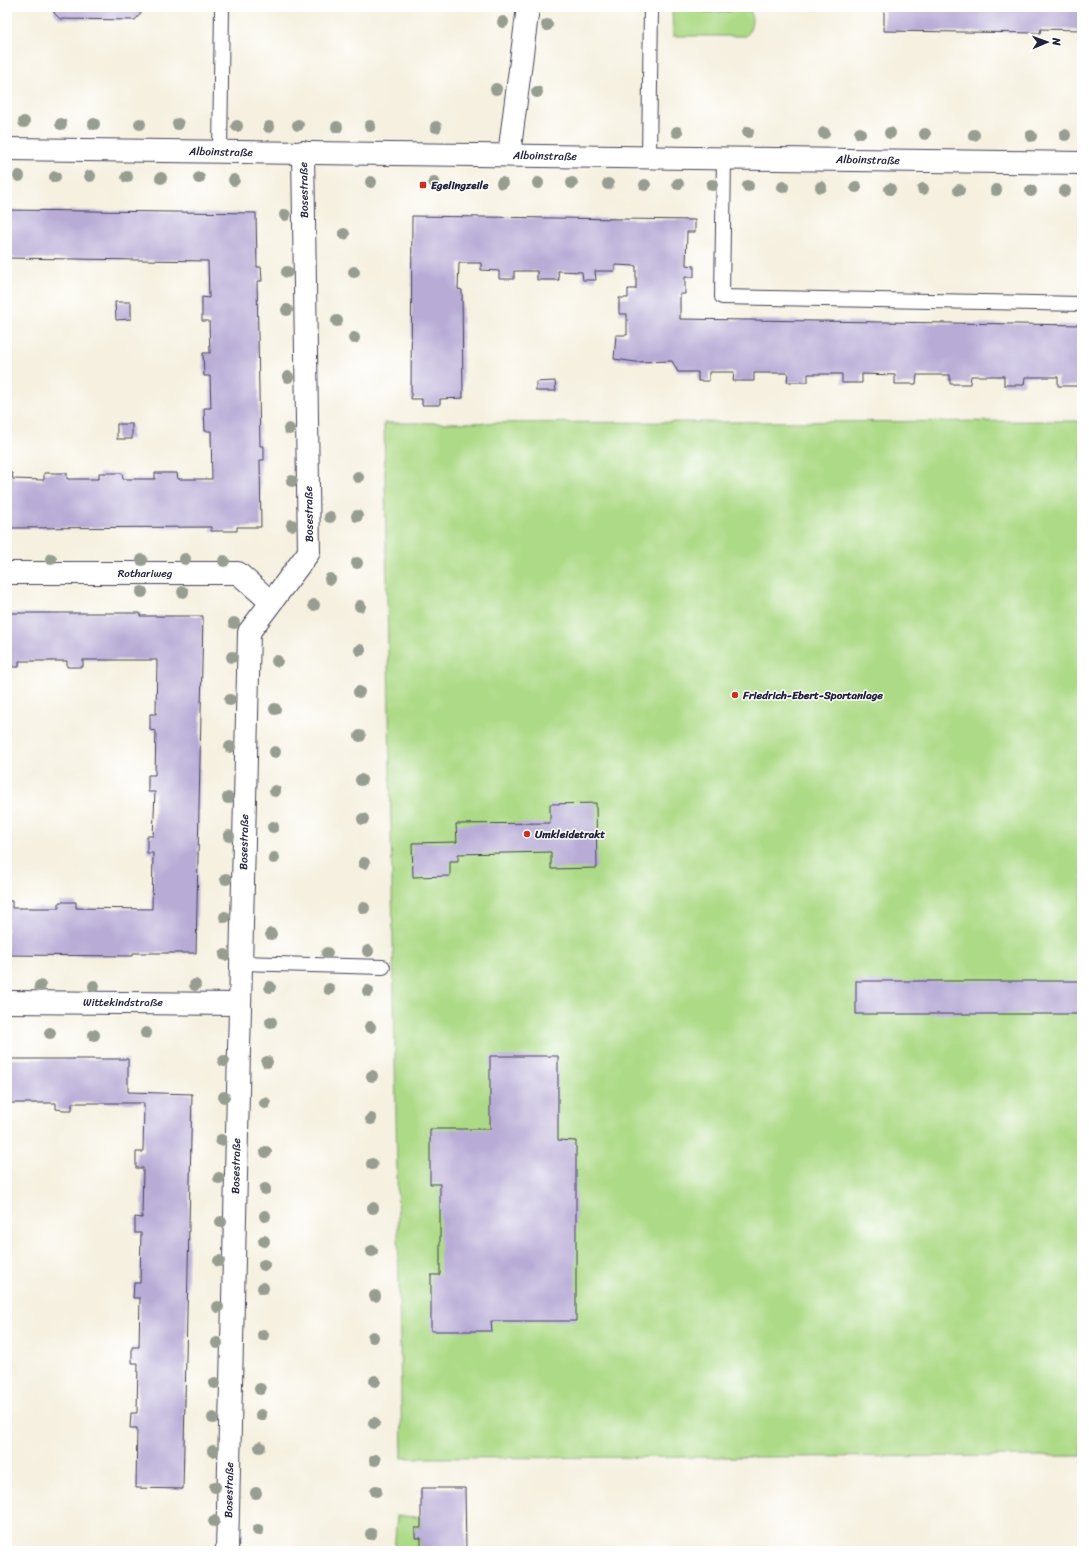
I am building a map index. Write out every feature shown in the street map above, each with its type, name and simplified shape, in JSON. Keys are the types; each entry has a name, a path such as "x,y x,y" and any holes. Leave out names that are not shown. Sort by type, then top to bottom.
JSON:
{"street":[{"path":"509,155 528,7"},
{"name":"Alboinstraße","path":"7,149 1082,163"},
{"name":"Bosestraße","path":"227,1551 248,632 309,552 303,152"},
{"name":"Rothariweg","path":"7,574 238,573 271,602"},
{"name":"Wittekindstraße","path":"7,1002 240,1004"}],"lane":[{"path":"220,152 222,7"},
{"path":"649,158 651,7"},
{"path":"724,158 722,297 1082,304"},
{"path":"241,963 383,967"}],"green space":[{"path":"672,7 703,7 703,11 730,11 730,7 748,7 752,22 746,36 673,36"},
{"name":"Friedrich-Ebert-Sportanlage","path":"1082,421 1082,1456 402,1458 384,423"},
{"path":"397,1516 421,1517 421,1528 415,1528 415,1538 421,1538 421,1551 394,1551"}],"building":[{"path":"54,7 142,7 142,12 135,20 60,19 54,13"},
{"path":"703,7 730,7 730,11 703,11"},
{"path":"884,7 1082,7 1082,30 1041,29 1040,33 884,31"},
{"path":"7,210 256,213 257,267 261,267 262,281 257,281 260,446 264,446 264,460 260,460 261,527 237,527 237,531 211,531 211,527 7,528 7,473 12,473 13,479 44,480 44,473 67,473 67,479 99,479 99,473 122,473 123,479 155,479 155,473 177,473 178,479 212,479 211,431 205,431 204,408 211,408 210,376 204,376 203,353 210,353 209,321 202,321 202,297 209,298 208,261 7,258"},
{"path":"412,216 695,220 695,232 687,232 686,265 694,266 694,277 685,277 685,294 680,294 680,319 1082,325 1082,377 1079,377 1079,386 1058,386 1058,377 1025,377 1024,385 1004,385 1004,376 971,376 970,384 950,384 950,375 917,375 916,384 895,384 895,375 862,374 862,383 842,383 842,374 808,374 808,382 787,382 788,373 754,373 754,381 733,381 734,372 709,372 709,381 698,381 698,372 678,372 672,361 636,362 614,359 616,335 627,335 627,314 619,314 619,298 628,298 628,289 636,289 636,266 615,265 615,271 595,271 596,280 583,280 582,272 558,271 559,280 537,280 537,271 514,271 514,279 499,279 499,271 481,270 481,263 459,263 458,289 462,290 463,398 440,399 440,405 422,405 422,399 411,399"},
{"path":"115,302 131,302 131,319 116,320"},
{"path":"555,381 556,391 536,391 536,382"},
{"path":"117,424 132,424 132,439 117,439"},
{"path":"7,613 140,613 140,616 203,616 196,953 133,953 133,956 7,955 7,901 12,901 12,908 59,908 59,902 76,902 76,908 152,909 153,853 147,853 147,836 153,836 155,792 148,792 148,775 155,775 156,731 150,730 150,714 156,714 157,660 83,660 83,667 67,667 67,661 19,661 19,667 7,667"},
{"name":"Umkleidetrakt","path":"596,803 597,868 551,869 551,852 458,854 458,861 450,861 450,876 413,877 412,843 457,842 456,824 550,823 550,804"},
{"path":"856,981 1082,981 1082,1014 856,1014"},
{"path":"490,1056 558,1056 558,1140 576,1141 576,1321 491,1321 492,1331 431,1331 431,1275 440,1275 440,1184 430,1184 430,1129 490,1129"},
{"path":"7,1059 128,1059 128,1092 192,1094 183,1489 136,1488 137,1428 130,1428 131,1413 137,1413 138,1363 132,1363 132,1347 139,1347 140,1298 133,1298 134,1283 140,1283 141,1233 135,1233 135,1217 142,1218 143,1168 136,1168 136,1152 143,1152 144,1103 72,1103 72,1110 64,1110 56,1109 56,1103 10,1103 9,1109 7,1109"},
{"path":"421,1488 465,1488 466,1551 421,1551 421,1538 415,1538 415,1528 421,1528"}],"place":[{"name":"Egelingzeile","path":"423,185"},
{"name":"Friedrich-Ebert-Sportanlage","path":"735,695"},
{"name":"Umkleidetrakt","path":"527,834"}]}
